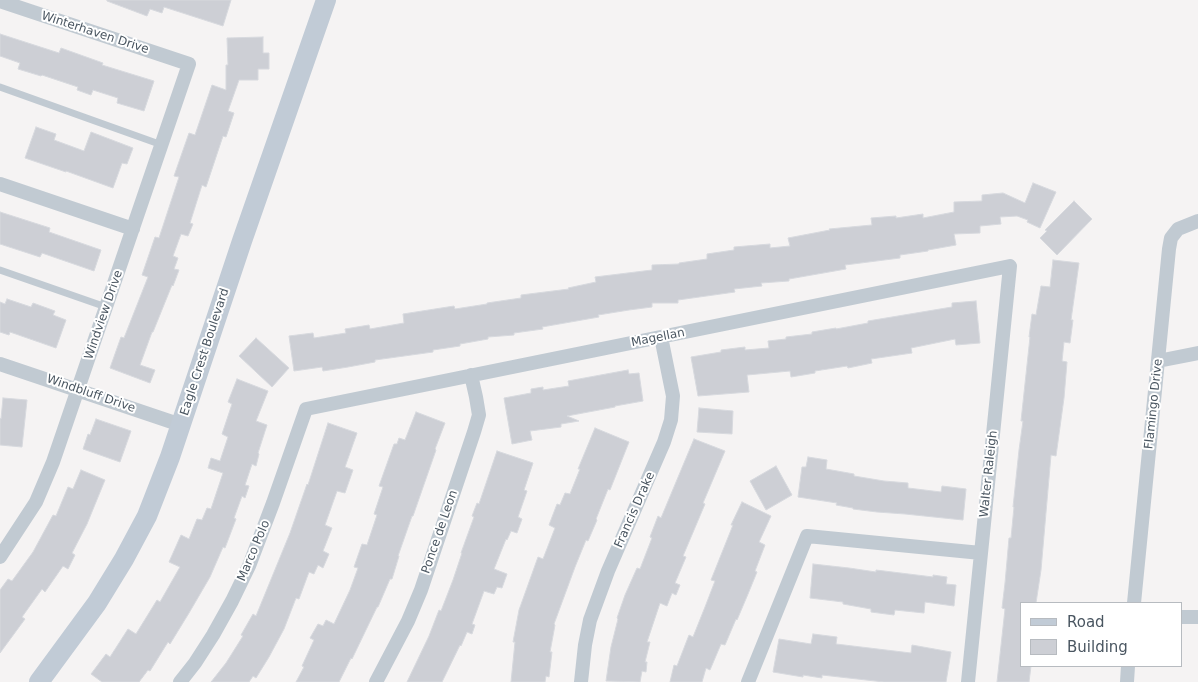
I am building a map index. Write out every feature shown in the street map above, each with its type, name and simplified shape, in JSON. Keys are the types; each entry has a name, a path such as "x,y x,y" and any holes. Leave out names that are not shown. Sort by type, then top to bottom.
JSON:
{"main road":[{"name":"Eagle Crest Boulevard","path":"39,682 97,603 147,516 170,457 242,241 326,0"}],"street":[{"name":"Winterhaven Drive","path":"0,1 189,64"},
{"name":"Windview Drive","path":"0,557 36,502 53,462 189,64"},
{"path":"0,184 133,229"},
{"name":"Flamingo Drive","path":"1134,602 1169,249 1172,238 1178,229 1198,221"},
{"name":"Magellan","path":"306,409 1010,266"},
{"name":"Walter Raleigh","path":"968,682 1010,266"},
{"name":"Francis Drake","path":"581,682 590,620 608,571 664,442 671,420 672,396 662,337"},
{"path":"1158,361 1198,353"},
{"name":"Windbluff Drive","path":"0,364 181,425"},
{"name":"Ponce de Leon","path":"376,682 408,621 421,590 474,432 479,414 471,375"},
{"name":"Marco Polo","path":"180,682 195,664 232,601 273,503 306,409"},
{"path":"748,682 807,536 981,553"},
{"path":"1183,617 1198,617"},
{"path":"1127,682 1128,667"}],"lane":[{"path":"0,87 162,145"},
{"path":"0,270 106,307"}],"building":[{"path":"107,0 231,0 223,26 164,7 162,13 150,9 147,16"},
{"path":"0,34 59,53 61,48 103,63 102,65 154,81 144,111 117,103 118,98 93,90 91,95 77,90 78,87 18,69 20,63 0,56"},
{"path":"263,37 263,53 269,53 269,69 258,69 258,80 239,80 228,111 234,113 226,137 223,136 206,187 202,185 190,223 193,224 188,236 181,234 173,256 178,258 174,269 179,270 140,365 155,370 150,383 110,368 121,337 124,338 148,277 142,275 155,237 159,238 179,177 174,176 189,133 195,135 212,85 226,90 226,65 228,65 227,38"},
{"path":"36,127 56,134 54,140 84,151 91,132 133,148 127,164 122,163 113,188 25,158"},
{"path":"1033,183 1056,192 1040,228 1027,222 1028,220 1017,216 1000,217 1001,224 980,226 980,233 954,234 956,245 900,255 900,258 845,265 846,269 789,279 789,281 761,283 762,286 734,289 735,292 678,300 678,303 652,303 652,307 598,315 599,317 542,327 543,329 514,333 514,335 488,337 488,339 460,344 460,346 433,350 433,352 375,360 375,362 323,371 322,367 294,371 289,336 313,333 314,338 346,333 345,329 369,325 370,329 404,323 403,314 454,306 455,309 521,298 521,295 569,289 596,282 595,277 652,270 652,265 679,264 707,259 707,254 734,250 734,247 770,244 770,248 790,246 788,238 829,229 872,225 871,218 896,216 896,218 923,214 923,218 954,212 954,202 982,201 982,195 1003,193 1025,203"},
{"path":"1074,201 1092,219 1057,255 1040,238 1047,231 1045,230"},
{"path":"0,212 50,228 49,232 101,250 94,271 42,253 40,257 0,244"},
{"path":"1053,260 1079,263 1071,320 1073,320 1070,343 1064,342 1062,361 1067,362 1064,398 1056,456 1051,455 1041,570 1036,602 1020,602 1020,667 1031,667 1029,682 997,682 1005,609 1002,608 1023,421 1021,421 1032,314 1036,315 1041,286 1050,287"},
{"path":"7,299 31,307 33,303 55,311 53,315 66,320 56,348 10,332 9,335 0,332 0,302 5,304"},
{"path":"976,301 980,343 956,345 955,339 911,348 912,353 871,359 872,363 848,368 847,366 815,371 815,373 791,377 790,371 747,375 749,392 698,396 691,357 745,347 745,350 769,348 768,341 952,307 952,303"},
{"path":"256,338 289,368 272,387 239,356"},
{"path":"628,370 629,374 639,373 643,401 567,416 579,421 561,424 561,427 530,431 532,440 512,444 504,398 531,393 531,389 543,387 543,390 569,386 568,381"},
{"path":"237,379 268,391 256,421 267,425 256,466 252,464 245,485 249,486 245,498 242,496 225,548 223,547 210,577 189,613 170,644 168,642 150,671 148,670 139,682 102,682 91,674 106,654 110,657 128,629 136,634 157,600 160,602 180,567 169,562 181,535 189,539 197,519 202,520 207,508 211,509 223,473 208,468 211,458 220,461 228,437 222,434 232,404 228,402"},
{"path":"3,398 27,400 22,447 0,445 0,418"},
{"path":"699,408 733,411 732,434 697,432"},
{"path":"416,412 445,423 398,556 392,579 390,579 378,607 339,682 296,682 314,640 310,638 318,624 323,626 326,620 334,624 350,590 358,568 354,567 362,544 367,545 377,515 374,514 383,487 379,486 394,444 397,444 399,438 405,440"},
{"path":"96,419 131,431 120,462 83,449"},
{"path":"328,423 357,433 345,467 353,470 345,493 337,491 325,525 332,528 323,551 329,554 323,568 318,565 314,574 309,572 299,599 296,598 284,629 256,678 253,676 249,682 211,682 243,636 241,635 253,614 256,616 308,485"},
{"path":"595,428 629,442 588,541 586,540 554,624 549,677 546,676 545,682 511,682 515,642 513,642 519,610 538,557 543,559 555,528 549,525 557,504 560,505 565,493 570,494"},
{"path":"694,439 725,451 683,556 686,557 675,583 680,585 676,595 672,593 667,606 660,603 647,642 650,642 645,662 647,662 646,672 642,671 640,682 606,681 617,618 625,595 637,568 640,569 658,516 661,518"},
{"path":"497,451 533,463 524,490 527,491 518,517 522,519 517,533 511,531 494,569 507,574 502,588 497,587 494,594 484,591 472,624 475,625 472,634 467,632 442,682 407,682 439,610 441,611 474,517 472,516 477,503 479,504"},
{"path":"808,457 827,460 826,469 854,474 854,476 908,483 908,488 941,492 942,486 966,489 963,520 853,509 836,505 837,503 798,497 802,467 806,467"},
{"path":"776,466 792,495 766,510 750,481"},
{"path":"81,470 105,480 87,524 72,553 75,555 68,569 63,566 45,592 42,589 22,617 25,619 0,653 0,590 8,579 12,581 33,552 53,515 56,516 68,487 73,489"},
{"path":"742,502 771,516 759,542 765,545 755,571 757,572 725,645 721,644 710,670 706,668 702,682 670,682 674,665 677,666 689,635 693,637 705,607 715,581 711,580 733,525 731,525"},
{"path":"813,564 876,572 876,570 947,577 946,584 956,585 954,606 925,602 924,613 895,610 894,615 871,612 871,609 843,604 843,602 810,598"},
{"path":"813,634 837,637 836,644 911,653 912,645 951,652 946,682 884,682 822,675 822,678 803,675 803,677 773,672 779,639 811,644"}]}
